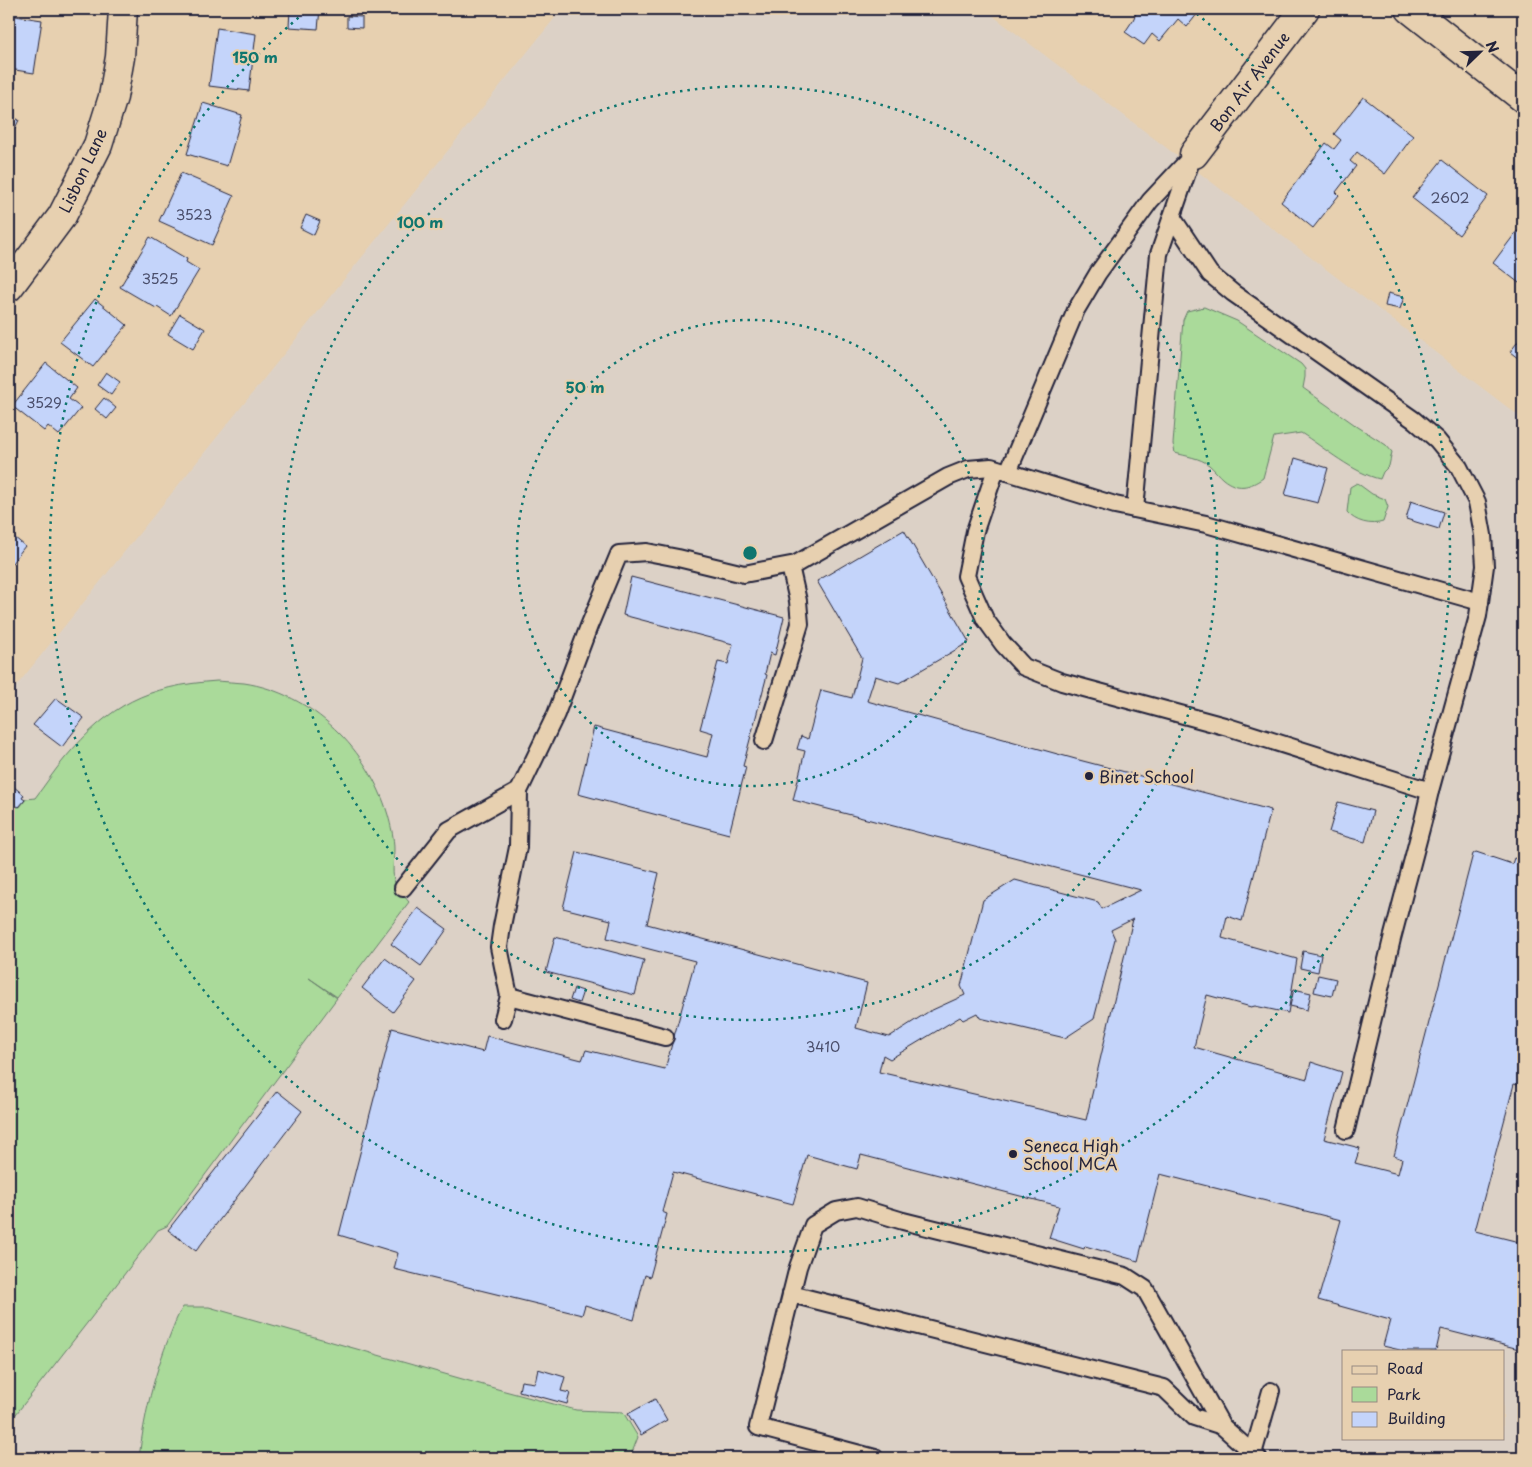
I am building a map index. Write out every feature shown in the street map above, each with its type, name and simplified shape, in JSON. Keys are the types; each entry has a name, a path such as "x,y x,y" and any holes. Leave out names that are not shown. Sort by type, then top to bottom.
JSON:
{"street":[{"name":"Lisbon Lane","path":"9,287 62,216 98,144 113,97 120,57 122,9"},
{"name":"Bon Air Avenue","path":"1194,154 1305,9"},
{"path":"1410,9 1523,98"}],"lane":[{"path":"1135,509 1160,254 1194,154"},
{"path":"1194,154 1150,201 1098,273 1076,310 975,531 966,576 985,619 1003,644 1024,667 1062,682 1228,727 1430,791"},
{"path":"1172,217 1210,274 1233,293 1414,420 1437,440 1459,467 1477,502 1483,536 1485,566 1478,616 1430,791 1346,1130"},
{"path":"503,1019 509,996 500,947 502,926 518,847 519,791 556,714 589,626 619,554 647,552 744,574 790,566 948,477 968,469 991,467 1115,505 1206,524 1480,602"},
{"path":"764,741 800,624 798,601 790,566"},
{"path":"404,888 449,830 519,791"},
{"path":"509,996 665,1038"},
{"path":"875,1458 758,1427 798,1267 813,1225 836,1212 857,1208 1125,1276 1145,1289 1222,1426 1255,1456 1272,1391"},
{"path":"791,1294 1164,1388 1194,1417 1222,1426"}],"shaded area":[{"path":"562,9 984,9 1523,419 1523,1458 9,1458 9,695"}],"green space":[{"path":"1204,307 1237,321 1301,364 1305,369 1303,388 1386,445 1392,452 1389,466 1383,472 1380,479 1360,472 1301,433 1274,437 1263,478 1248,486 1228,483 1206,463 1175,453 1173,444 1183,320 1187,311"},
{"path":"1357,483 1372,494 1385,499 1388,507 1383,522 1373,524 1364,522 1354,518 1347,512 1350,487"},
{"path":"217,681 244,683 269,689 293,699 314,712 334,728 352,747 367,768 379,791 388,815 394,849 394,880 409,902 337,997 309,978 337,998 167,1226 158,1230 9,1423 9,816 26,799 35,798 82,739 115,711 150,693"},
{"path":"183,1307 209,1307 576,1410 623,1412 638,1437 630,1458 139,1458 154,1380 177,1317"}],"building":[{"path":"290,9 320,9 318,29 289,27"},
{"path":"1138,9 1201,9 1187,27 1178,19 1160,41 1152,34 1144,45 1125,32"},
{"path":"9,15 42,20 34,73 9,69"},
{"path":"347,16 362,17 362,28 347,27"},
{"path":"217,28 256,34 249,91 209,86"},
{"path":"1363,97 1413,136 1385,174 1357,152 1350,161 1356,166 1336,192 1339,195 1313,228 1281,202 1326,143 1334,149 1341,140 1334,134"},
{"path":"203,103 242,115 227,166 187,154"},
{"path":"9,115 19,120 9,141"},
{"path":"1442,160 1488,196 1459,235 1412,198"},
{"path":"181,173 234,196 212,245 159,221"},
{"path":"306,215 320,221 314,235 300,228"},
{"path":"1517,231 1522,235 1523,233 1523,286 1493,263"},
{"path":"150,237 187,259 186,262 199,270 171,316 120,287"},
{"path":"1388,293 1404,297 1400,309 1385,306"},
{"path":"95,299 127,325 93,367 60,342"},
{"path":"180,314 205,329 193,349 168,334"},
{"path":"1523,335 1523,362 1510,352"},
{"path":"46,363 77,388 69,399 81,408 59,435 48,426 44,431 12,406"},
{"path":"106,372 120,382 111,395 97,385"},
{"path":"104,398 116,408 107,419 95,409"},
{"path":"1295,458 1328,468 1318,503 1285,495"},
{"path":"1411,501 1444,512 1439,529 1406,519"},
{"path":"904,530 969,642 899,683 875,676 867,701 1079,760 1271,810 1242,921 1227,916 1222,938 1297,959 1288,1013 1255,1006 1251,1007 1207,995 1194,1047 1307,1079 1311,1062 1342,1072 1324,1139 1360,1148 1355,1163 1398,1174 1402,1159 1394,1156 1473,854 1476,852 1512,864 1514,858 1523,861 1523,1086 1514,1084 1475,1231 1523,1243 1523,1350 1441,1329 1436,1350 1400,1350 1383,1346 1390,1320 1318,1300 1341,1220 1160,1174 1138,1261 1085,1246 1084,1249 1049,1238 1059,1206 861,1155 857,1169 807,1155 793,1204 673,1172 662,1212 667,1214 650,1277 645,1275 634,1320 585,1305 582,1315 394,1269 398,1253 339,1235 392,1028 483,1052 487,1036 582,1060 586,1050 665,1069 695,961 607,938 611,920 563,908 577,852 659,873 647,924 867,983 856,1028 889,1037 928,1012 965,995 961,986 983,900 1015,880 1098,902 1102,909 1141,890 793,800 805,751 797,749 801,736 808,739 821,690 852,698 862,658 817,581","holes":["1133,919 1086,1120 879,1072 883,1055 890,1059 960,1017 963,1020 977,1013 980,1018 1065,1038 1094,1019 1115,939 1111,930"]},
{"path":"9,533 25,546 9,567"},
{"path":"631,577 784,617 775,655 770,653 765,674 767,675 743,766 746,767 729,834 578,794 594,727 707,757 713,733 700,729 718,662 728,664 733,644 623,615"},
{"path":"56,698 84,718 62,747 33,725"},
{"path":"9,783 24,795 22,798 25,800 9,816"},
{"path":"1338,802 1373,811 1365,842 1329,832"},
{"path":"418,908 447,929 421,966 391,944"},
{"path":"555,937 644,960 635,995 546,972"},
{"path":"1303,951 1321,955 1318,972 1300,968"},
{"path":"385,958 416,981 393,1012 362,988"},
{"path":"1318,975 1336,979 1332,996 1314,992"},
{"path":"574,988 583,991 579,1003 570,1000"},
{"path":"1294,989 1311,993 1307,1010 1290,1006"},
{"path":"277,1091 302,1111 196,1251 168,1230"},
{"path":"538,1369 565,1377 561,1391 570,1393 567,1404 519,1391 521,1381 535,1383"},
{"path":"655,1399 667,1420 641,1435 628,1414"}],"place":[{"name":"Binet School","path":"1089,776"},
{"name":"Seneca High School MCA","path":"1013,1154"}]}
